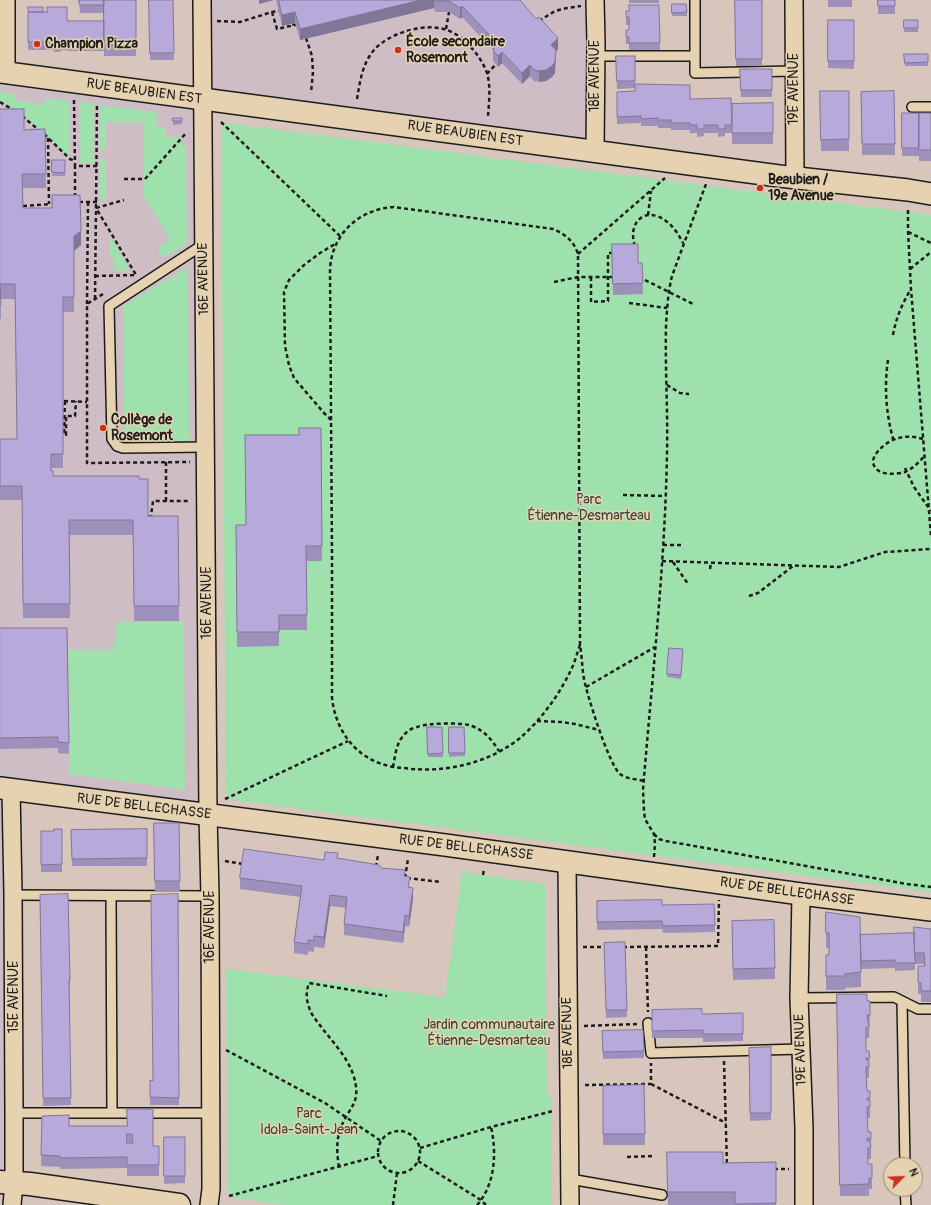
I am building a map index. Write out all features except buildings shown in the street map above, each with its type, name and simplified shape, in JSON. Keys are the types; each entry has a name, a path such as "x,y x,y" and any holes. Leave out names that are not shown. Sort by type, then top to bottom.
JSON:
{"main road":[{"path":"7,1182 179,1205"}],"street":[{"path":"3,73 6,0"},
{"name":"16E AVENUE","path":"202,0 208,815 210,896 211,1194 209,1205"},
{"name":"19E AVENUE","path":"794,0 795,178"},
{"name":"18E AVENUE","path":"588,3 596,56 595,152"},
{"name":"RUE BEAUBIEN EST","path":"3,73 595,152 931,194"},
{"name":"RUE DE BELLECHASSE","path":"6,788 567,861 800,894 931,910"},
{"name":"15E AVENUE","path":"6,788 13,895 14,1113 7,1182 12,1205"},
{"name":"18E AVENUE","path":"567,861 570,1205"},
{"name":"19E AVENUE","path":"800,894 799,998 804,1128 804,1205"}],"lane":[{"path":"695,0 694,73 794,72"},
{"path":"596,56 695,56"},
{"path":"912,108 931,107"},
{"path":"204,244 109,306 112,439 117,446 123,448 206,447"},
{"path":"13,895 210,896"},
{"path":"111,896 112,1113"},
{"path":"799,998 894,997 918,1009 931,1009"},
{"path":"902,1001 905,1157"},
{"path":"648,1023 651,1053 801,1048"},
{"path":"14,1113 211,1113"},
{"path":"570,1179 662,1195"}],"path":[{"path":"538,22 555,11 588,3"},
{"path":"215,21 240,22 272,12 279,12"},
{"path":"272,12 277,29 295,25 292,24"},
{"path":"446,29 449,12"},
{"path":"357,99 362,71 374,51 391,37 410,30 432,28 446,29 454,33 470,46 479,57 487,74 490,88 488,116"},
{"path":"306,38 312,56 313,72 311,93"},
{"path":"487,74 496,64"},
{"path":"74,100 75,202 97,202"},
{"path":"0,102 26,119 70,159 75,161"},
{"path":"95,299 97,103"},
{"path":"221,122 340,236"},
{"path":"124,179 145,179 188,130"},
{"path":"23,206 51,204 48,138"},
{"path":"75,166 97,166"},
{"path":"578,254 665,178"},
{"path":"706,183 672,276 668,291 665,350 667,452 663,545 644,781 645,819 654,834 659,839 666,841 931,887"},
{"path":"648,215 651,191"},
{"path":"96,208 124,200"},
{"path":"87,304 88,202"},
{"path":"580,645 572,669 557,695 537,721 519,738 499,751 474,762 453,768 424,770 393,767 370,759 358,751 348,741 337,722 332,698 330,259 335,244 340,236 366,214 384,208 394,207 553,229 564,234 576,248 578,254 580,645 584,679 599,730 619,773 625,777 644,781"},
{"path":"95,276 136,275 96,208"},
{"path":"908,210 911,288 931,536"},
{"path":"635,251 632,240 633,230 640,218 648,215 657,216 666,221 684,244"},
{"path":"908,231 931,243"},
{"path":"331,420 294,378 289,365 285,346 284,292 289,280 304,265 335,244"},
{"path":"910,270 931,252"},
{"path":"591,277 591,302 608,301 608,253 615,253 615,255"},
{"path":"554,282 578,277 613,277"},
{"path":"645,280 693,304"},
{"path":"893,335 894,327 901,308 911,288"},
{"path":"629,303 667,308"},
{"path":"888,360 886,383 887,408 894,441"},
{"path":"666,384 680,393 689,394"},
{"path":"76,401 75,416 66,416 66,435 64,434 64,401 76,401 87,402"},
{"path":"923,439 907,436 883,446 877,452 873,463 879,471 885,474 900,473 919,462 924,456"},
{"path":"166,462 166,501"},
{"path":"905,470 914,487 930,510"},
{"path":"623,495 665,496"},
{"path":"148,501 191,501"},
{"path":"148,517 151,516 153,501"},
{"path":"663,545 682,545"},
{"path":"662,561 839,567 885,552 931,549"},
{"path":"673,561 688,584"},
{"path":"710,569 711,563"},
{"path":"749,596 758,593 793,566"},
{"path":"586,687 655,647"},
{"path":"537,721 568,723 599,730"},
{"path":"393,767 398,745 402,736 413,728 426,725 457,724 472,726 489,737 499,751"},
{"path":"226,798 348,741"},
{"path":"654,834 654,857"},
{"path":"376,869 378,855"},
{"path":"405,878 408,859"},
{"path":"224,861 244,864"},
{"path":"483,875 484,869"},
{"path":"398,877 441,882"},
{"path":"617,947 718,946 719,900"},
{"path":"584,1026 648,1023 646,946"},
{"path":"587,947 611,947"},
{"path":"339,1167 337,1143 339,1131 356,1099 356,1086 352,1073 340,1052 309,1007 307,990 309,983 387,996"},
{"path":"226,1050 325,1103 381,1141"},
{"path":"724,1050 727,1170"},
{"path":"651,1053 651,1084"},
{"path":"585,1085 651,1084 726,1123"},
{"path":"420,1148 553,1111"},
{"path":"477,1205 487,1190 493,1166 494,1153 491,1128"},
{"path":"403,1130 415,1137 418,1142 421,1155 415,1166 410,1170 404,1173 390,1171 385,1168 378,1156 381,1141 390,1132 403,1130"},
{"path":"229,1196 378,1156"},
{"path":"627,1157 653,1156"},
{"path":"418,1161 481,1200 486,1205"},
{"path":"774,1169 790,1169"},
{"path":"394,1205 397,1173"}],"shaded area":[{"name":"Collège de Rosemont","path":"202,0 594,0 595,152 202,100 208,815 11,789 14,1183 0,1181 0,72 202,99"}],"green space":[{"path":"0,92 16,94 16,100 44,105 45,98 69,101 69,157 27,118 0,100"},
{"path":"79,102 94,104 94,163 80,163"},
{"path":"99,105 157,112 156,126 166,127 166,137 181,137 181,145 186,146 187,240 185,245 164,257 159,252 160,247 170,239 144,196 144,122 106,122 106,148 99,152"},
{"name":"Parc Étienne-Desmarteau","path":"227,123 931,215 931,892 232,800 228,797 226,793 221,131 223,126"},
{"path":"99,157 106,161 106,199 99,199"},
{"path":"110,235 130,270 114,271 115,258 110,258"},
{"path":"188,267 189,442 130,444 124,438 123,306"},
{"path":"184,621 185,790 69,774 68,650 113,650 117,622"},
{"name":"Parc Idola-Saint-Jean","path":"462,872 545,884 547,1095 552,1095 552,1205 287,1205 234,1198 230,1196 228,1191 226,969 445,997"}],"place":[{"name":"Champion Pizza","path":"37,44"},
{"name":"École secondaire Rosemont","path":"398,50"},
{"name":"Beaubien / 19e Avenue","path":"760,188"},
{"name":"Collège de Rosemont","path":"103,428"}],"park label":[{"name":"Jardin communautaire Étienne-Desmarteau","path":"489,1034"}]}
